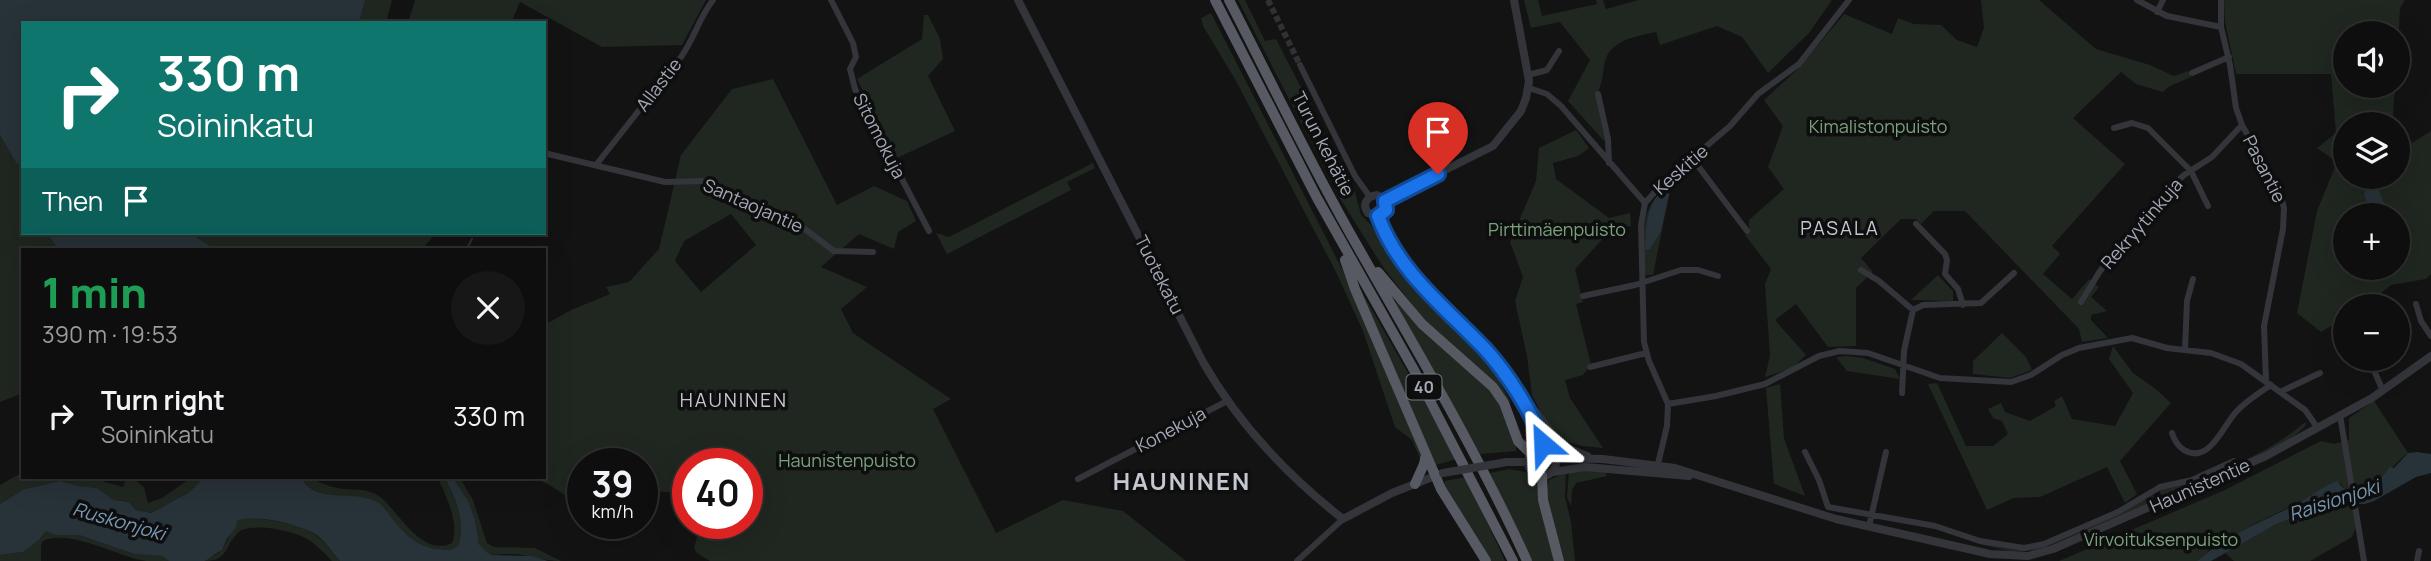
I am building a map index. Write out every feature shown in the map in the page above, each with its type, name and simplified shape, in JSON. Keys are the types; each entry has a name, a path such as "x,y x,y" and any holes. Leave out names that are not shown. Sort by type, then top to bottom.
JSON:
{"highway":[{"name":"Turun kehätie","path":"1215,0 1337,235 1421,382 1513,561"},
{"name":"Turun kehätie","path":"1229,0 1358,248 1496,496 1527,561"},
{"path":"1337,235 1355,289 1426,454 1439,474 1441,489 1486,561"},
{"path":"1358,248 1422,324 1493,387 1504,403 1518,441 1530,458"},
{"path":"1415,484 1426,454"},
{"path":"1547,474 1543,500 1559,561"}],"street":[{"name":"Allastie","path":"596,164 681,57 702,13 713,0"},
{"name":"Sitomokuja","path":"831,0 853,43 856,57 850,69 855,89 929,231"},
{"name":"Tuotekatu","path":"1018,0 1203,362 1227,401 1256,437 1343,519"},
{"path":"1385,201 1493,146 1521,111 1529,89 1514,0"},
{"name":"Keskitie","path":"1657,469 1667,426 1668,404 1646,353 1641,283 1641,225 1645,203 1662,184 1730,126 1758,94 1803,60 1849,0"},
{"path":"2137,0 2157,12 2221,27"},
{"path":"2157,12 2163,0"},
{"name":"Pasantie","path":"2221,0 2221,27 2234,101 2242,125 2280,193 2284,208 2283,229 2264,326 2268,383"},
{"path":"1528,75 1547,70 1559,51"},
{"path":"2192,73 2228,57"},
{"path":"1300,65 1355,176 1370,197"},
{"path":"1529,89 1547,94 1557,103 1645,203"},
{"path":"1598,94 1608,139 1609,163"},
{"path":"2114,128 2132,123 2148,128 2191,170 2208,206"},
{"name":"Rekryytinkuja","path":"2081,302 2095,277 2176,182 2212,157 2242,125"},
{"name":"Santaojantie","path":"546,153 665,182 705,181 735,201 798,225 834,251 873,251"},
{"path":"1692,158 1747,231"},
{"path":"1380,196 1385,201 1386,210 1378,216 1371,216 1366,211 1366,201 1370,197 1380,196"},
{"path":"1378,216 1391,245 1413,276 1506,375 1544,449"},
{"path":"1916,224 1945,254 1945,274 1958,289 1963,305"},
{"path":"1583,296 1641,283 1681,270 1698,270 1717,276"},
{"path":"1861,270 1879,281 1913,310"},
{"path":"1913,310 1923,305 1977,304 1985,301 2014,273"},
{"path":"2185,351 2187,301 2193,279"},
{"path":"2416,304 2421,321 2431,336"},
{"path":"1902,393 1904,351 1913,310"},
{"path":"1668,404 1709,398 1765,384 1819,356 1840,351 1868,353 1946,379 2011,382 2031,375 2071,351 2118,339 2139,339 2161,347 2221,356 2241,364 2305,410 2317,427"},
{"path":"1590,367 1646,353"},
{"name":"Haunistentie","path":"1555,458 1593,458 1657,469 1706,479 1818,514 1964,549 2014,557 2032,555 2053,549 2246,466 2383,391 2431,356"},
{"path":"2374,371 2383,391"},
{"path":"2280,392 2320,373"},
{"path":"2172,433 2180,447 2188,452 2194,454 2208,449 2236,412 2268,383"},
{"path":"1521,400 1535,411 1562,446 1593,458"},
{"name":"Konekuja","path":"1078,479 1227,401"},
{"path":"2340,415 2364,561"},
{"path":"1297,561 1343,519 1439,474 1530,458 1538,449 1550,451 1556,466 1547,474 1532,471 1530,458"},
{"name":"Haunistentie","path":"1805,452 1819,480 1828,507 1935,526 1967,537 2024,548 2037,546 2118,512 2155,489 2192,480 2234,461"},
{"path":"1870,526 1886,452"},
{"name":"Haunistentie","path":"1547,474 1585,467 1657,469"},
{"path":"2155,489 2161,503"},
{"path":"1964,549 1967,537"},
{"path":"2417,561 2419,551"}],"green space":[{"path":"365,0 392,0 387,21 360,21"},
{"path":"415,0 706,0 682,45 602,47 520,2 512,21 409,21"},
{"path":"1238,0 1245,0 1265,41 1276,39 1355,192 1361,215 1371,225 1399,271 1498,378 1511,403 1424,320 1383,267 1341,200"},
{"path":"1524,0 1538,0 1542,16 1597,4 1596,0 1603,0 1606,9 1639,0 1832,0 1809,33 1768,73 1742,37 1717,26 1660,45 1656,32 1616,45 1606,58 1601,85 1596,94 1606,143 1568,101 1590,60 1560,22 1531,28"},
{"name":"Kimalistonpuisto","path":"1981,0 2039,0 2096,49 2150,65 2174,76 2188,71 2191,77 2163,92 2136,84 2121,72 2073,118 2125,164 2052,246 2060,254 2043,274 2072,299 2089,279 2099,287 2091,297 2107,311 2091,315 2091,320 2108,338 2082,342 2079,329 1965,211 1934,211 1921,224 1916,219 1901,219 1861,258 1873,272 1856,288 1856,346 1828,347 1796,304 1775,320 1806,355 1792,368 1765,377 1770,356 1765,284 1771,269 1745,235 1749,233 1749,220 1784,189 1768,167 1783,126 1764,100 1798,69 1844,14 1892,34 1898,18 1914,24 1941,25 1957,40 1977,47 1984,28"},
{"path":"2224,0 2405,0 2400,8 2399,21 2333,21 2333,98 2331,74 2236,74 2225,22"},
{"path":"1211,13 1343,271 1419,449 1421,461 1412,440 1395,427 1363,331 1337,274 1236,81 1203,26 1201,18"},
{"path":"924,15 928,15 940,39 943,59 928,76 955,131 897,158 857,79 922,39"},
{"name":"Haunistenpuisto","path":"773,79 837,205 874,186 907,201 916,221 898,232 894,249 859,234 821,267 867,287 841,309 853,333 951,399 933,409 996,533 1063,500 1123,511 1186,561 710,561 697,553 694,548 697,539 763,539 763,448 672,448 672,493 658,491 658,448 567,448 567,496 535,479 546,479 546,324 610,294 606,287 629,282 659,249 681,155 732,89","holes":["731,214 756,245 701,292 675,261 684,241"]},
{"path":"2333,98 2394,98 2393,112 2334,112"},
{"name":"Pirttimäenpuisto","path":"1576,130 1589,148 1578,156 1553,163 1556,179 1609,218 1630,213 1631,226 1610,231 1575,269 1583,302 1576,304 1591,365 1583,375 1565,380 1570,398 1603,448 1561,440 1546,422 1532,395 1515,301 1523,277 1510,242 1536,181 1539,148"},
{"path":"2431,131 2431,274 2426,279 2391,285 2380,294 2333,294 2333,325 2321,332 2297,313 2317,211 2333,172 2333,189 2376,189 2370,203 2333,203 2333,280 2410,280 2410,203 2385,203 2379,189 2410,189 2410,140 2412,143"},
{"path":"0,135 16,163 21,166 21,235 51,235 58,248 21,248 21,394 0,402"},
{"path":"2333,135 2333,159 2317,148"},
{"path":"1093,163 1095,168 1067,182 1071,190 947,254 936,233 949,237"},
{"path":"1671,185 1653,275 1645,275 1644,224 1647,213 1660,193"},
{"path":"198,235 430,235 432,238 423,248 211,248 197,238"},
{"path":"1938,275 1953,291 1953,301 1911,300"},
{"path":"1359,287 1457,459 1436,465"},
{"path":"1397,301 1497,399 1516,451 1480,454 1396,304"},
{"path":"2002,333 2026,357 2032,370 2010,378 1973,374 1973,361"},
{"path":"2113,346 2133,373 2171,403 2120,461 2137,494 2125,503 2107,467 2040,497 2014,498 1987,510 1928,384 1937,383 1966,446 1993,446 2008,434 2002,421 1993,418 1988,409 2001,403 2005,412 2030,421 2056,406 2054,401 2062,396 2072,419 2115,426 2133,393 2109,359"},
{"path":"1848,356 1895,369 1900,379 1847,371 1836,357"},
{"path":"1780,384 1784,438 1805,496 1774,484 1766,388"},
{"name":"Virvoituksenpuisto","path":"2374,401 2408,453 2371,485 2354,491 2344,489 2340,483 2256,523 2214,546 2197,561 2059,561 2225,490 2321,441 2334,444 2349,440 2349,418"},
{"path":"2305,422 2306,425 2295,436 2260,456 2164,496 2160,494 2160,489 2198,479 2256,455"},
{"path":"1509,469 1526,472 1536,482 1556,561 1532,561 1490,473"},
{"path":"1569,471 1605,471 1607,476 1576,483 1572,490 1571,506 1567,497"},
{"path":"1566,472 1565,497 1575,561 1563,561 1546,495 1549,480"},
{"path":"21,473 21,479 95,479 123,487 126,479 134,479 144,487 148,503 162,498 190,479 203,479 188,493 151,513 136,510 129,502 114,500 97,488 62,481 24,489 0,504 0,485"},
{"path":"1466,477 1505,561 1490,561 1444,485 1445,481"},
{"path":"302,479 337,488 374,493 420,538 441,546 452,543 454,535 451,510 438,479 446,479 458,510 461,527 459,544 448,550 426,546 403,532 380,505 360,499 327,495 308,486"},
{"path":"454,479 461,479 473,500 487,543 494,547 535,548 561,561 485,552 478,540 472,511"},
{"path":"2150,494 2154,496 2154,501 2039,550 2013,552 1967,541 2014,550 2030,550"},
{"path":"2335,502 2352,503 2356,527 2352,537 2310,561 2234,561 2225,553 2277,524"},
{"path":"249,517 278,521 306,530 322,540 340,561 332,561 301,536 253,528 239,532 218,558 205,561 222,550 236,521"},
{"path":"46,531 56,535 79,535 134,554 162,556 169,561 146,561 80,541 54,538 43,541 41,561 0,561 0,555 23,552"}],"water":[{"path":"0,0 365,0 360,21 21,21 21,166 16,163 0,135"},
{"path":"1666,189 1669,195 1661,231 1650,249 1645,250 1651,207 1659,194"},
{"path":"2367,189 2379,189 2385,203 2367,203 2364,194"},
{"path":"51,235 198,235 197,238 213,248 58,248"},
{"name":"Raisionjoki","path":"2408,453 2431,454 2431,473 2416,477 2365,504 2330,503 2277,524 2211,561 2197,561 2231,537 2332,483 2337,481 2350,491 2363,488 2383,476 2389,467 2394,468"},
{"name":"Ruskonjoki","path":"203,479 302,479 318,492 370,499 380,504 414,540 432,548 448,550 459,544 461,535 458,510 446,479 454,479 468,501 475,519 479,544 486,552 492,555 532,556 548,561 340,561 313,533 286,523 253,518 237,521 222,550 205,561 169,561 162,556 134,554 79,535 56,535 46,531 23,552 0,555 0,504 24,489 61,481 97,488 114,500 129,502 136,510 151,513 188,493"}],"waterway":[{"path":"467,248 472,239"}],"tunnel":[{"path":"1268,0 1300,65"}],"district":[{"name":"PASALA","path":"1840,228"},
{"name":"HAUNINEN","path":"734,400"},
{"name":"HAUNINEN","path":"1182,482"}],"route":[{"path":"1438,174 1385,201 1386,210 1378,216 1382,227 1397,254 1421,286 1485,349 1506,375 1543,444"}]}
